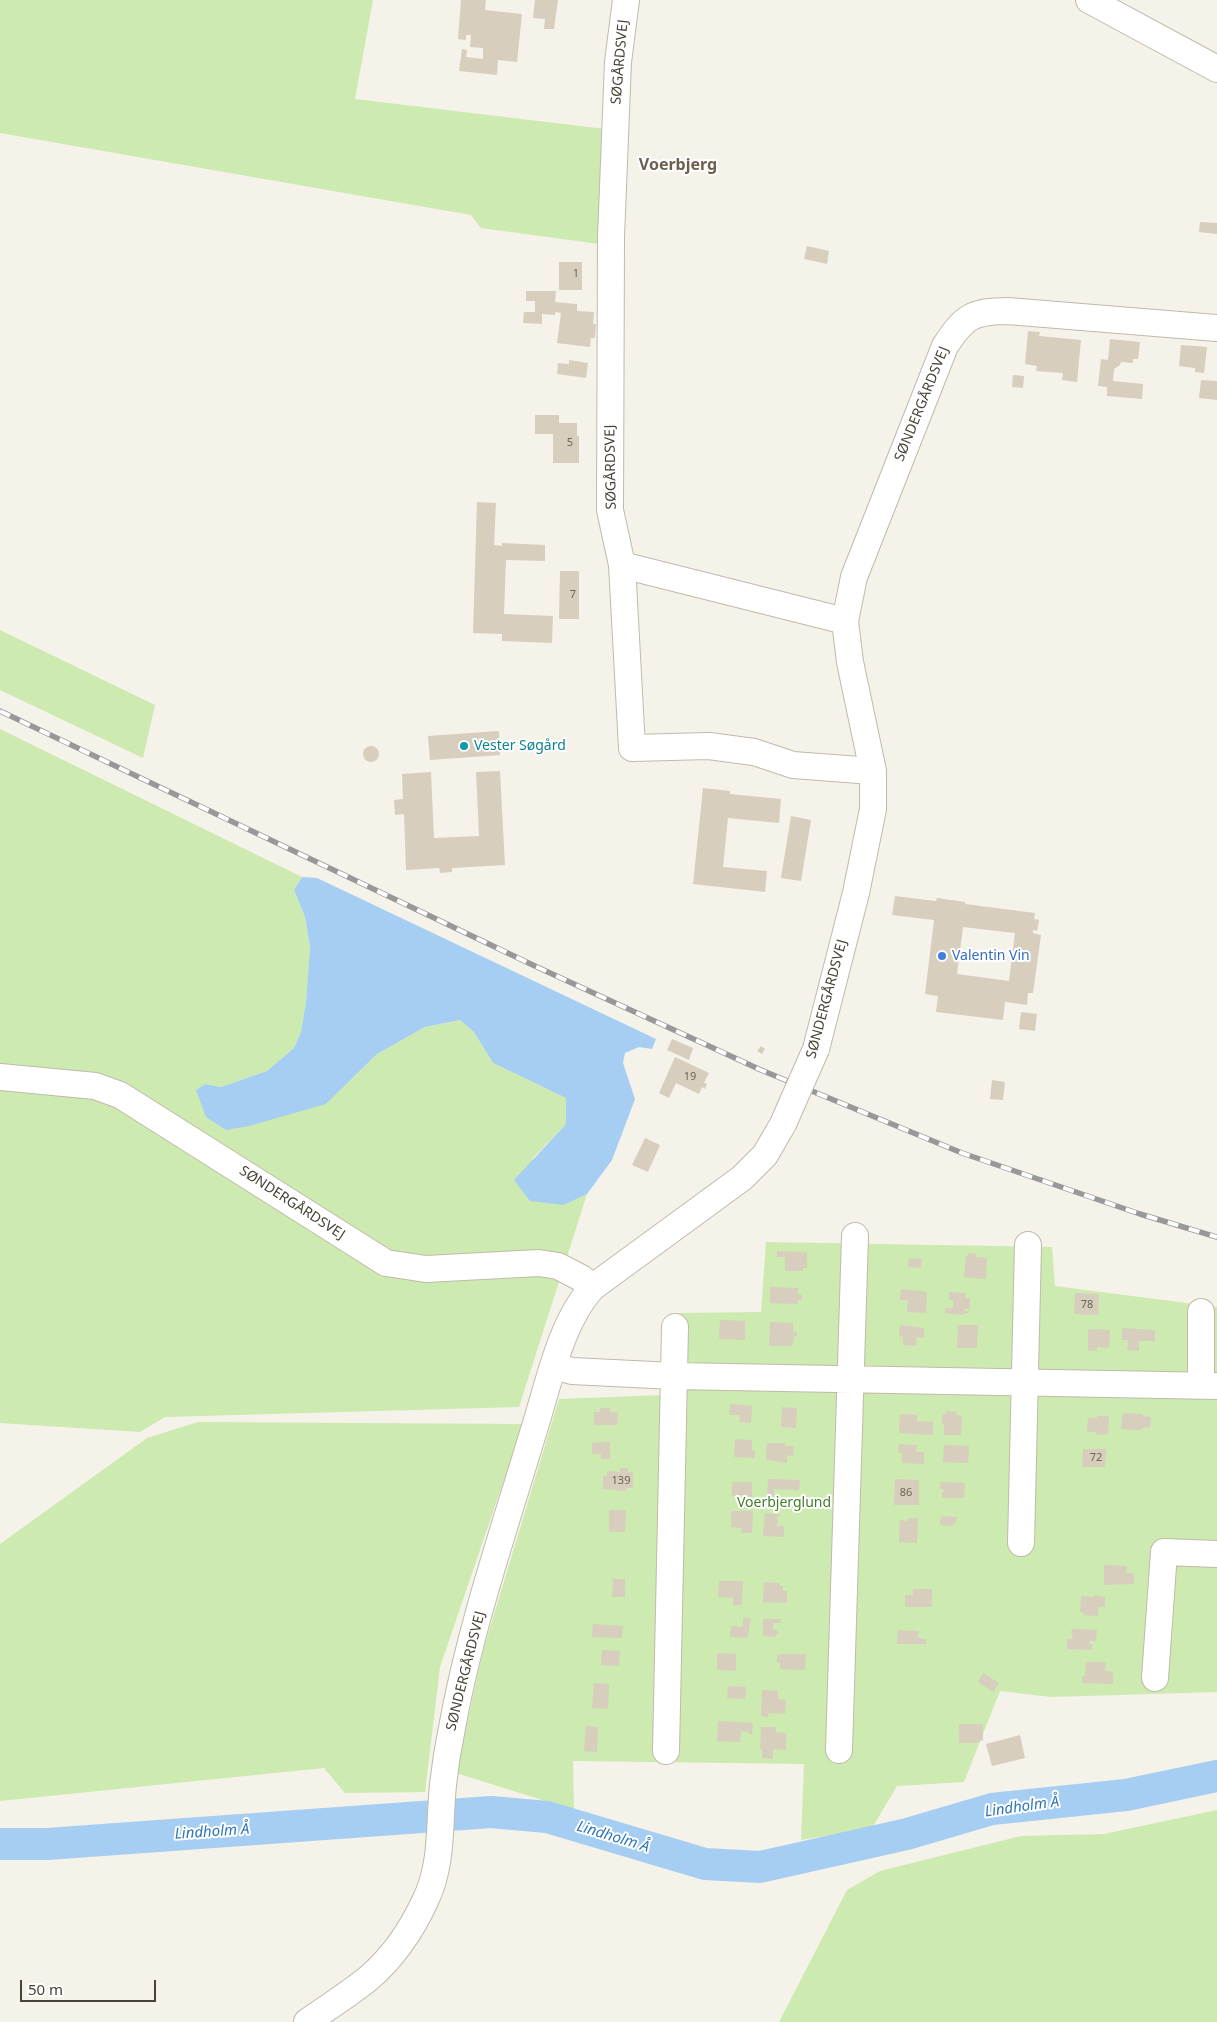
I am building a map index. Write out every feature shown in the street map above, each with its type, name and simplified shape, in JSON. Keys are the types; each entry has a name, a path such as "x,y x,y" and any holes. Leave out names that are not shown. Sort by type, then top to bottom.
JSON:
{"street":[{"name":"SØGÅRDSVEJ","path":"626,0 618,62 611,237 610,510 622,565 632,748 709,746 754,752 794,765 873,770"},
{"path":"1089,0 1217,69"},
{"name":"SØNDERGÅRDSVEJ","path":"307,2022 371,1976 396,1949 412,1926 426,1899 435,1871 440,1838 443,1784 452,1728 482,1604 554,1366 570,1321 581,1300 593,1287 742,1178 765,1155 783,1124 816,1048 856,893 873,809 873,770 850,662 844,621 854,577 945,346 957,327 969,317 988,311 1217,328"},
{"path":"622,565 844,621"},
{"name":"SØNDERGÅRDSVEJ","path":"0,1077 95,1086 120,1095 386,1263 426,1269 538,1263 558,1266 581,1278 593,1287"},
{"path":"839,1750 855,1236"},
{"path":"1021,1543 1028,1245"},
{"path":"554,1366 572,1371 674,1376 1209,1385 1201,1312"},
{"path":"666,1751 675,1327"},
{"path":"1155,1678 1164,1552 1217,1554"}],"green space":[{"path":"0,0 373,0 355,99 605,129 599,244 481,228 471,215 0,133"},
{"path":"0,630 155,705 143,758 0,690"},
{"path":"0,729 302,877 294,890 305,917 310,947 306,1002 301,1032 294,1048 267,1071 221,1087 205,1084 196,1090 326,1104 377,1054 425,1027 460,1020 474,1032 493,1063 566,1098 566,1124 532,1159 564,1205 587,1194 519,1407 165,1417 140,1432 0,1423"},
{"name":"Voerbjerglund","path":"766,1242 1052,1247 1055,1286 1217,1307 1217,1692 1051,1697 1000,1691 964,1782 897,1786 872,1828 801,1840 804,1764 573,1761 574,1810 456,1773 483,1651 559,1399 661,1395 678,1313 761,1312"},
{"path":"198,1422 523,1424 440,1667 425,1792 345,1793 324,1768 0,1801 0,1544 147,1438"},
{"path":"1217,1810 1217,2022 779,2022 847,1890 880,1871 1021,1836 1104,1834"}],"water":[{"path":"302,877 317,878 656,1039 652,1049 639,1047 625,1053 623,1063 635,1099 612,1160 587,1194 564,1205 530,1201 514,1180 566,1124 566,1098 493,1063 474,1032 460,1020 425,1027 377,1054 326,1104 249,1126 226,1130 206,1117 196,1090 205,1084 221,1087 267,1071 294,1048 301,1032 306,1002 310,947 305,917 294,890"}],"building":[{"path":"461,0 486,0 485,10 522,14 517,62 498,60 497,75 459,71 462,49 467,50 466,57 483,59 483,48 470,47 471,35 466,35 466,40 458,39"},
{"path":"535,0 558,0 554,29 544,29 545,19 533,18"},
{"path":"1200,222 1217,223 1217,234 1199,232"},
{"path":"807,246 829,251 827,264 804,259"},
{"path":"559,262 582,262 582,290 559,290"},
{"path":"526,291 556,291 555,302 577,304 577,311 594,312 593,324 596,324 595,338 591,338 590,347 557,343 561,313 555,312 555,315 542,314 542,324 523,323 524,312 535,312 535,301 526,301"},
{"path":"1028,331 1040,332 1039,336 1081,340 1077,382 1062,380 1063,373 1036,371 1037,366 1025,364"},
{"path":"1110,339 1140,342 1138,359 1133,359 1133,363 1121,362 1114,369 1113,381 1143,384 1142,399 1107,396 1107,387 1098,386 1101,359 1108,360"},
{"path":"1181,345 1207,347 1204,373 1195,372 1195,368 1179,366"},
{"path":"569,360 588,363 586,378 557,374 558,363 569,364"},
{"path":"1013,375 1024,376 1023,388 1012,387"},
{"path":"1201,380 1217,381 1217,400 1199,398"},
{"path":"535,415 559,415 559,423 577,423 579,463 553,463 553,434 535,434"},
{"path":"477,502 496,503 494,545 502,546 502,543 545,545 545,561 506,560 504,614 553,616 552,643 502,641 502,634 473,633"},
{"path":"560,571 579,571 579,619 559,619"},
{"name":"Vester Søgård","path":"499,731 500,755 430,760 428,736"},
{"path":"371,746 377,748 379,754 377,760 371,762 365,760 363,754 365,748"},
{"path":"500,771 505,865 452,868 452,872 440,873 439,868 406,870 404,814 395,815 394,800 403,799 402,774 431,772 434,838 479,836 476,772"},
{"path":"703,788 730,791 730,794 781,799 779,823 728,818 723,867 767,871 765,892 693,884"},
{"path":"791,816 811,820 801,881 781,878"},
{"path":"895,896 936,901 937,898 965,902 965,904 1035,913 1034,919 1039,920 1037,931 1033,930 1033,933 1041,935 1033,993 1028,993 1027,1005 1005,1002 1003,1020 936,1012 938,996 925,994 934,920 892,915","holes":["963,927 1015,933 1009,981 957,974"]},
{"path":"1021,1012 1037,1014 1035,1031 1019,1029"},
{"path":"672,1039 693,1048 689,1060 667,1050"},
{"path":"761,1046 765,1049 762,1054 757,1051"},
{"path":"675,1057 709,1073 704,1083 707,1084 705,1089 702,1087 699,1094 676,1083 669,1098 659,1093"},
{"path":"992,1080 1005,1082 1003,1100 990,1099"},
{"path":"645,1138 660,1145 648,1172 632,1165"},
{"path":"777,1251 807,1252 807,1268 803,1268 803,1271 785,1271 785,1257 777,1257"},
{"path":"968,1253 976,1254 976,1257 987,1258 986,1279 964,1277"},
{"path":"909,1258 922,1259 921,1268 908,1267"},
{"path":"770,1287 798,1288 798,1294 802,1295 802,1300 798,1300 798,1304 770,1303"},
{"path":"902,1289 927,1292 926,1313 907,1312 908,1300 900,1300 900,1291"},
{"path":"949,1292 965,1293 965,1298 970,1298 970,1309 964,1309 964,1311 969,1311 969,1313 964,1313 964,1315 945,1313 945,1308 953,1308 953,1300 949,1300"},
{"path":"1075,1293 1099,1294 1098,1315 1074,1314"},
{"path":"720,1320 745,1321 745,1340 719,1339"},
{"path":"770,1322 793,1323 793,1331 797,1333 797,1336 794,1336 792,1346 769,1346"},
{"path":"900,1325 924,1328 924,1338 917,1337 916,1346 903,1345 903,1337 899,1336"},
{"path":"958,1325 978,1325 977,1348 957,1348"},
{"path":"1122,1328 1155,1330 1155,1341 1139,1341 1139,1351 1127,1350 1128,1340 1122,1340"},
{"path":"1088,1329 1110,1330 1109,1348 1097,1347 1097,1351 1088,1350"},
{"path":"730,1404 752,1406 751,1423 739,1422 740,1415 729,1415"},
{"path":"782,1407 797,1408 796,1428 781,1427"},
{"path":"600,1408 610,1408 610,1412 618,1413 617,1425 594,1425 594,1412 600,1412"},
{"path":"946,1411 957,1412 956,1415 962,1416 961,1435 944,1435 942,1415 946,1414"},
{"path":"1124,1413 1143,1414 1143,1416 1151,1417 1150,1428 1143,1427 1143,1429 1138,1430 1121,1429 1122,1415"},
{"path":"900,1414 917,1415 917,1421 933,1422 933,1435 899,1433"},
{"path":"1097,1416 1109,1416 1108,1434 1096,1435 1096,1432 1087,1432 1088,1418 1097,1418"},
{"path":"735,1439 752,1440 752,1451 755,1451 755,1458 734,1457"},
{"path":"610,1442 610,1459 601,1459 601,1454 592,1454 592,1443"},
{"path":"767,1443 785,1443 785,1446 794,1446 793,1456 787,1455 787,1463 766,1460"},
{"path":"899,1444 917,1445 916,1452 924,1452 924,1464 902,1463 902,1453 898,1453"},
{"path":"944,1445 969,1446 968,1463 943,1462"},
{"path":"1083,1449 1106,1449 1105,1467 1082,1467"},
{"path":"620,1468 628,1468 628,1472 633,1472 633,1488 626,1488 626,1491 603,1489 603,1476 607,1476 607,1471 620,1472"},
{"path":"768,1479 800,1480 799,1490 774,1489 774,1497 767,1497"},
{"path":"895,1479 919,1480 919,1505 894,1505"},
{"path":"732,1482 752,1482 752,1497 732,1496"},
{"path":"940,1482 965,1483 964,1498 942,1498 942,1492 946,1491 940,1488"},
{"path":"609,1510 626,1510 625,1532 609,1532"},
{"path":"731,1511 753,1511 752,1533 741,1533 742,1528 731,1527"},
{"path":"765,1513 783,1515 777,1517 778,1523 776,1526 784,1526 784,1537 763,1536"},
{"path":"942,1516 957,1517 956,1522 952,1526 940,1525"},
{"path":"908,1518 918,1518 917,1543 899,1542 900,1520 908,1521"},
{"path":"1104,1565 1127,1566 1126,1573 1134,1573 1134,1584 1104,1585"},
{"path":"613,1579 625,1579 625,1597 612,1597"},
{"path":"719,1581 743,1581 742,1605 733,1605 733,1598 718,1597"},
{"path":"764,1582 780,1583 780,1586 783,1586 783,1591 787,1591 787,1603 763,1602"},
{"path":"913,1589 932,1589 932,1607 905,1607 905,1595 913,1595"},
{"path":"1094,1595 1105,1597 1105,1607 1098,1607 1098,1616 1083,1615 1084,1613 1080,1612 1081,1596 1094,1597"},
{"path":"743,1618 751,1618 747,1638 730,1637 731,1626 743,1627"},
{"path":"763,1619 781,1619 781,1623 773,1623 773,1629 776,1629 779,1634 776,1634 776,1637 763,1636"},
{"path":"593,1624 623,1626 622,1638 592,1637"},
{"path":"1073,1629 1097,1630 1096,1641 1089,1641 1089,1644 1093,1644 1091,1650 1067,1649 1067,1639 1073,1639 1071,1631"},
{"path":"898,1630 919,1631 918,1638 926,1639 926,1644 897,1644"},
{"path":"602,1650 620,1651 619,1666 601,1665"},
{"path":"717,1653 736,1654 736,1671 717,1670"},
{"path":"806,1654 805,1670 780,1669 777,1655"},
{"path":"1086,1662 1106,1662 1105,1671 1113,1672 1113,1684 1082,1683 1082,1676 1085,1676"},
{"path":"983,1673 999,1683 993,1692 978,1682"},
{"path":"594,1683 609,1684 608,1709 592,1708"},
{"path":"728,1686 746,1687 745,1699 727,1698"},
{"path":"762,1690 778,1691 778,1699 786,1700 785,1714 768,1713 768,1717 761,1716"},
{"path":"718,1721 753,1723 752,1734 741,1731 740,1742 717,1741"},
{"path":"959,1724 983,1724 983,1740 976,1743 959,1743"},
{"path":"586,1726 598,1727 597,1752 584,1751"},
{"path":"761,1727 776,1727 776,1732 786,1733 786,1750 773,1749 773,1759 762,1758 762,1749 760,1749"},
{"path":"1020,1735 1025,1758 992,1766 986,1744"}],"waterway":[{"name":"Lindholm Å","path":"0,1844 47,1844 491,1812 547,1817 705,1864 760,1867 907,1834 992,1809 1126,1795 1217,1776"}],"railway":[{"path":"0,711 537,967 761,1070 962,1153 1140,1214 1217,1237"}],"place":[{"name":"Vester Søgård","path":"464,746"},
{"name":"Valentin Vin","path":"942,956"}],"district":[{"name":"Voerbjerg","path":"678,165"}]}
